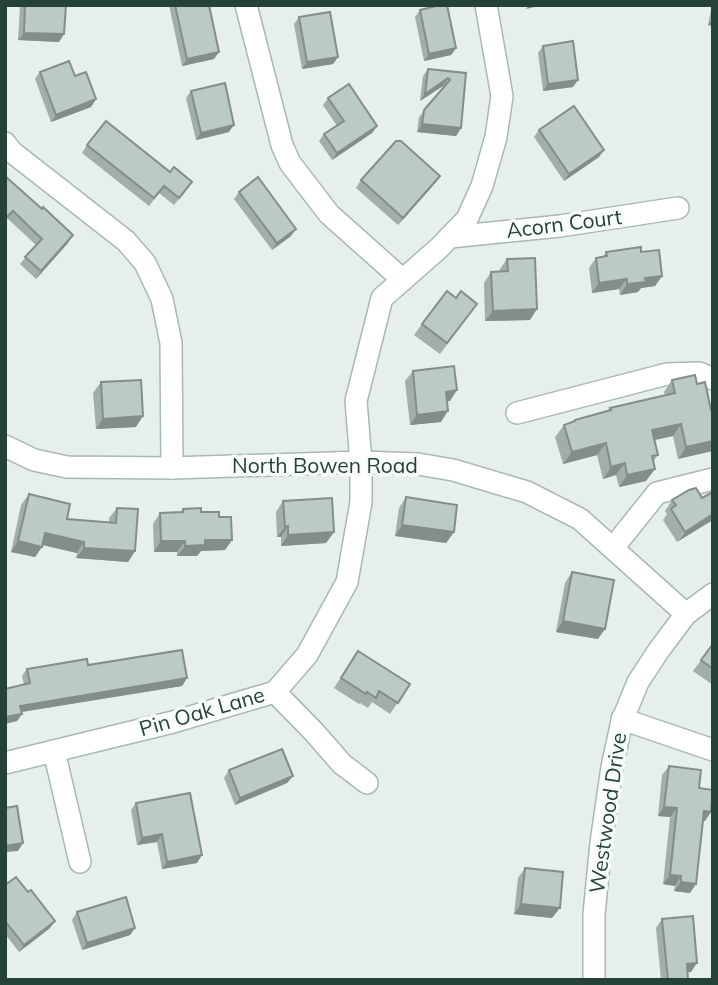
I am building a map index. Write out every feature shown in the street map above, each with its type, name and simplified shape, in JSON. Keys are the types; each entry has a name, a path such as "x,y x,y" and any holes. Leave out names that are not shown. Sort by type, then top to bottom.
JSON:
{"street":[{"path":"246,5 282,145 290,163 329,214 403,280"},
{"name":"Pin Oak Lane","path":"5,763 173,722 275,692 307,655 347,582 361,502 356,401 382,298 467,219 482,186 502,96 486,5"},
{"path":"5,143 12,152 126,241 145,263 162,299 171,343 172,468"},
{"name":"Acorn Court","path":"450,237 560,226 678,208"},
{"path":"517,413 667,374 699,373 713,379"},
{"name":"North Bowen Road","path":"5,446 34,460 67,467 172,468 361,462 418,464 453,470 527,492 580,519 686,614"},
{"path":"613,548 657,493 713,479"},
{"name":"Westwood Drive","path":"594,980 594,914 600,855 612,767 622,719 638,682 686,614 713,594"},
{"path":"275,692 342,764 367,783"},
{"path":"622,719 713,750"},
{"path":"54,751 80,862"}],"building":[{"path":"25,5 66,5 64,34 24,33"},
{"path":"175,5 209,5 219,52 187,59"},
{"path":"447,5 456,48 429,54 420,10"},
{"path":"330,12 338,57 307,62 299,17"},
{"path":"573,41 578,80 548,84 543,46"},
{"path":"69,61 75,76 86,72 96,99 56,115 40,72"},
{"path":"428,69 466,73 461,128 422,124 424,110 450,80 448,78 425,94"},
{"path":"225,83 234,125 201,133 191,91"},
{"path":"349,84 377,126 337,153 324,134 344,121 328,98"},
{"path":"574,106 604,150 569,174 539,130"},
{"path":"106,121 170,172 174,167 192,182 179,198 164,186 154,198 87,145"},
{"path":"396,141 401,141 440,176 403,218 361,180"},
{"path":"5,176 73,235 41,271 25,257 42,239 13,211 5,219"},
{"path":"258,177 296,229 277,243 239,192"},
{"path":"641,247 641,252 659,250 662,276 645,278 646,282 627,284 627,279 599,283 596,258 607,256 606,252"},
{"path":"535,258 537,309 493,311 491,272 508,271 507,259"},
{"path":"447,291 456,298 461,291 477,304 447,343 422,324"},
{"path":"454,366 457,390 446,392 448,411 417,415 413,371"},
{"path":"695,375 697,384 705,382 713,410 713,441 686,447 681,424 652,430 658,455 652,456 655,469 627,475 625,463 611,467 606,443 572,452 564,425 611,410 610,408 675,393 672,380"},
{"path":"141,380 143,416 103,419 101,382"},
{"path":"696,488 702,498 713,492 713,514 685,532 671,509 676,505 672,500"},
{"path":"29,494 70,504 67,519 116,523 117,508 138,509 135,551 84,548 84,542 45,533 42,547 18,541"},
{"path":"406,497 457,505 454,532 402,525"},
{"path":"332,498 334,532 288,535 283,501"},
{"path":"201,508 201,512 219,512 219,517 231,517 232,540 205,540 205,545 185,546 185,541 161,541 160,513"},
{"path":"572,572 614,580 605,629 563,621"},
{"path":"713,644 713,669 701,660"},
{"path":"182,650 187,678 20,706 22,714 5,717 5,689 30,683 27,669 87,659 88,665"},
{"path":"358,651 410,684 398,703 379,691 376,698 367,692 366,694 341,678"},
{"path":"282,749 293,776 240,798 229,770"},
{"path":"669,766 701,770 699,788 713,790 711,812 704,811 696,884 681,882 681,876 670,875 677,808 664,807"},
{"path":"190,793 202,855 167,862 162,834 142,838 136,803"},
{"path":"17,806 23,843 5,846 5,808"},
{"path":"525,868 563,872 560,908 521,904"},
{"path":"16,877 28,892 31,890 55,921 24,945 5,921 5,885"},
{"path":"126,897 135,928 87,943 77,912"},
{"path":"693,916 697,963 687,964 688,980 668,980 662,919"}]}
